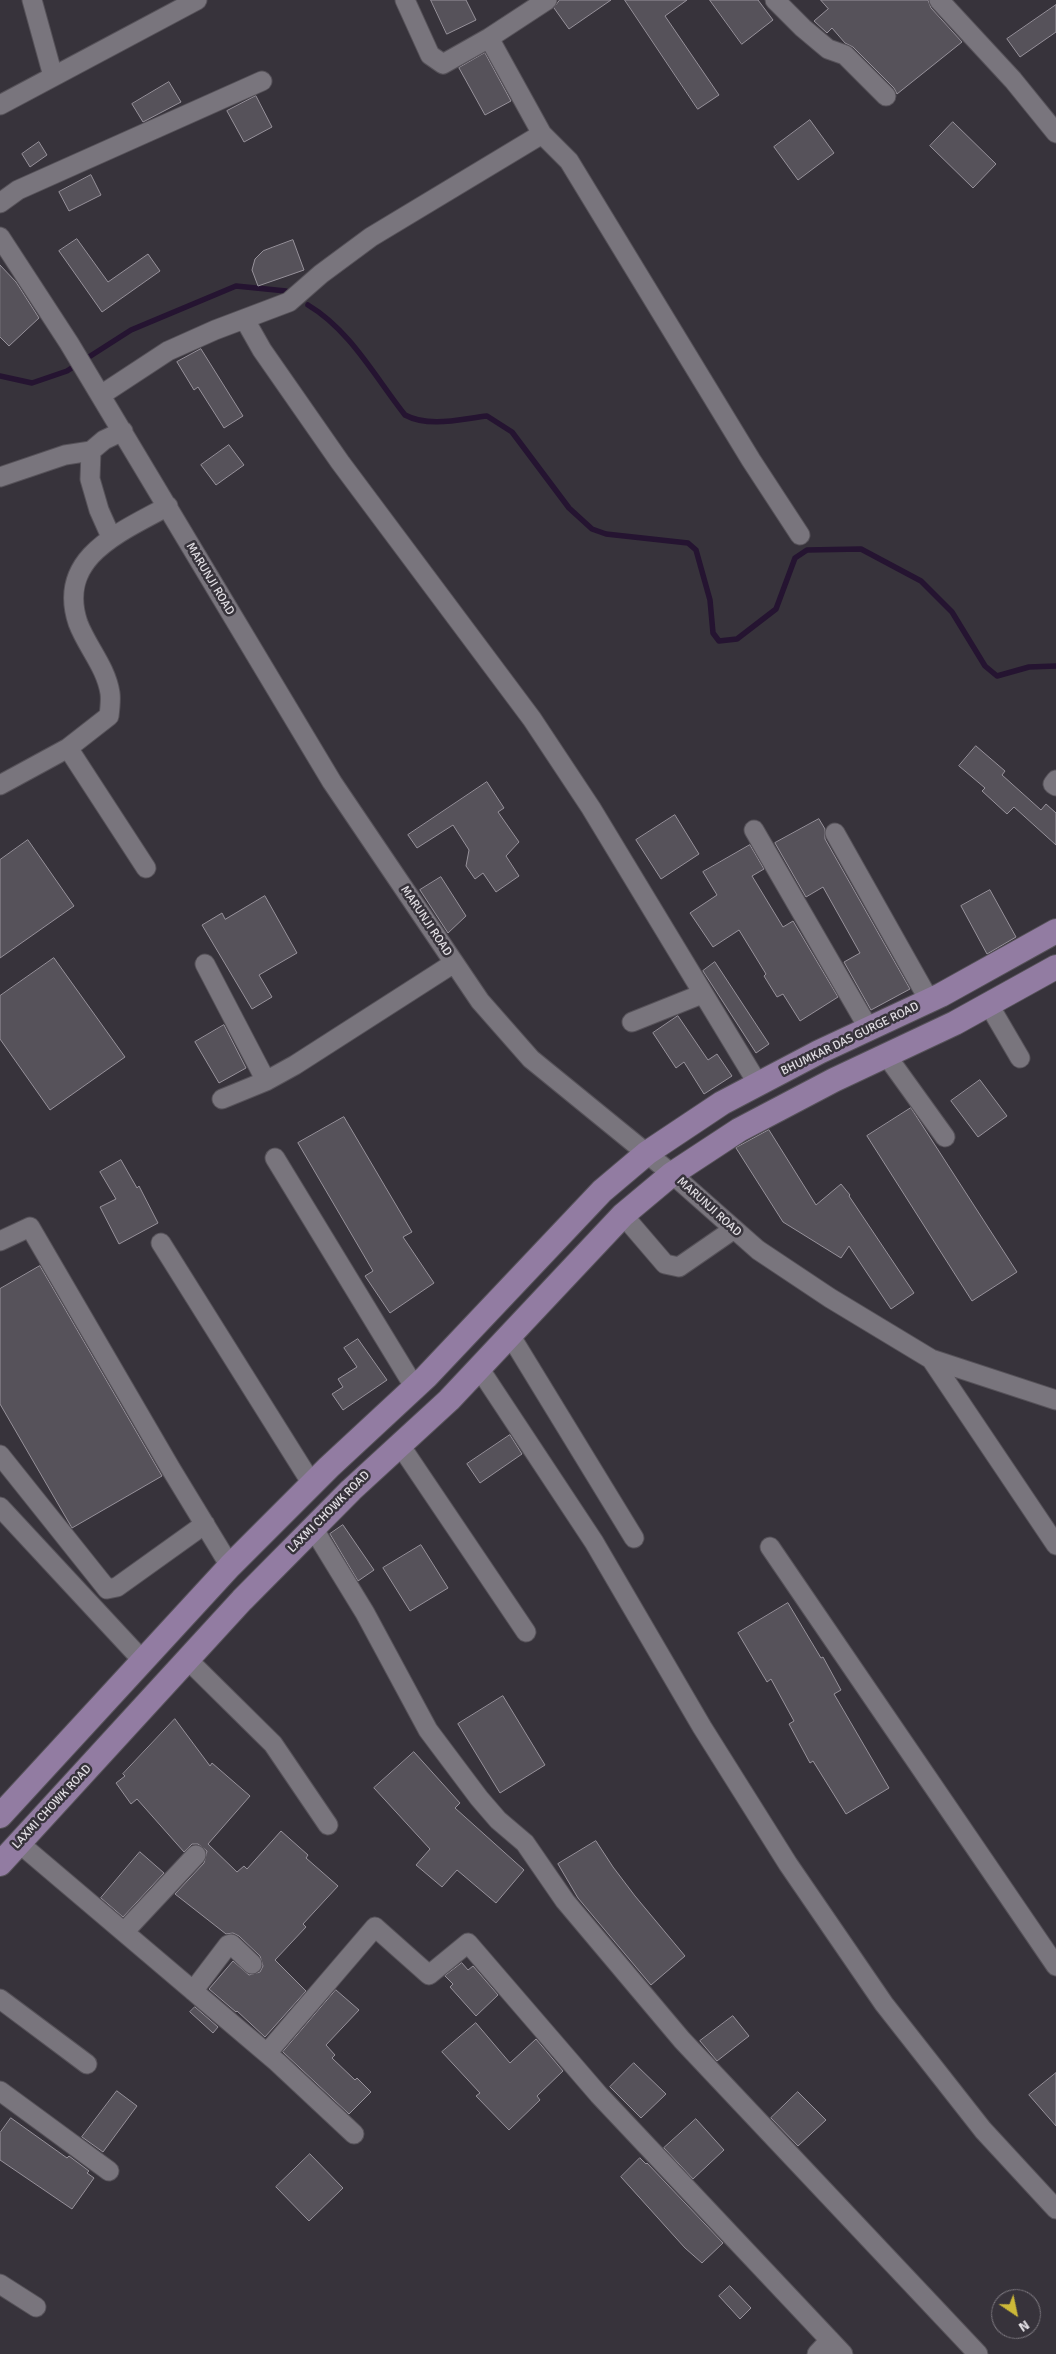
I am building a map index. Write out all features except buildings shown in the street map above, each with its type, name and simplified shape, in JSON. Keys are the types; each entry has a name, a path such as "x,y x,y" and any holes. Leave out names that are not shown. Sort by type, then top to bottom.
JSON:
{"main road":[{"name":"BHUMKAR DAS GURGE ROAD","path":"646,1153 722,1103 869,1028 929,1000 1056,931"},
{"path":"672,1174 739,1130 945,1028 1056,967"},
{"path":"929,1000 945,1028"},
{"path":"0,1816 230,1566 312,1484 415,1388 602,1191 646,1153"},
{"name":"LAXMI CHOWK ROAD","path":"0,1864 242,1600 309,1532 449,1400 623,1215 672,1174"},
{"path":"284,1511 309,1532"},
{"path":"0,1825 19,1843"}],"street":[{"path":"32,0 53,76"},
{"path":"0,105 197,0"},
{"path":"405,0 430,55 443,64 489,38 547,0"},
{"path":"775,0 803,28 828,49 844,55 886,96"},
{"path":"939,0 1013,80 1056,133"},
{"path":"489,38 542,134 569,161 751,460 800,535"},
{"path":"0,203 18,190 262,81"},
{"path":"101,395 168,351 215,330 246,320 289,302 321,274 371,237 542,134"},
{"name":"MARUNJI ROAD","path":"1,243 90,377 332,782 480,1001 531,1059 672,1174 758,1250 830,1298 931,1359 1055,1401"},
{"path":"246,320 262,350 340,462 532,719 591,808 758,1084"},
{"path":"0,477 65,455 91,451 104,440 123,431"},
{"path":"91,451 90,479 99,510 111,537"},
{"path":"0,785 68,748 109,716 110,692 98,660 78,623 74,595 76,575 90,556 111,537 168,506"},
{"path":"68,748 146,868"},
{"path":"1056,780 1053,784 1056,786"},
{"path":"754,830 869,1028"},
{"path":"835,834 929,1000"},
{"path":"222,1100 266,1082 295,1065 454,963"},
{"path":"205,964 266,1082"},
{"path":"632,1022 702,994"},
{"path":"989,1005 1020,1058"},
{"path":"886,1056 945,1137"},
{"path":"275,1158 415,1388"},
{"path":"623,1215 665,1264 679,1267 734,1229"},
{"path":"0,1241 30,1227 230,1566"},
{"path":"161,1243 312,1484"},
{"path":"510,1335 634,1538"},
{"path":"931,1359 1056,1545"},
{"path":"479,1368 594,1542 702,1727 794,1873 884,2004 983,2130 1056,2209"},
{"path":"400,1445 526,1632"},
{"path":"0,1455 107,1589 117,1587 205,1524"},
{"path":"0,1507 143,1661"},
{"path":"309,1532 365,1613 428,1730 475,1792 498,1820 525,1843 565,1901 682,2040 978,2354"},
{"path":"770,1547 1056,1966"},
{"path":"188,1660 273,1744 328,1824"},
{"path":"19,1843 267,2054 354,2134"},
{"path":"124,1932 196,1855"},
{"path":"267,2054 375,1927 429,1975 468,1943 599,2095 843,2354"},
{"path":"193,1991 228,1945 231,1944 252,1964"},
{"path":"0,1999 87,2064"},
{"path":"0,2091 109,2171"},
{"path":"0,2284 36,2307"},
{"path":"817,2354 830,2340"}],"waterway":[{"path":"0,376 32,383 67,371 131,330 236,286 286,291"},
{"path":"308,305 337,327 361,355 405,415 414,419 435,422 487,416 512,432 569,508 592,529 606,534 688,543 696,550 710,600 713,633 719,641 737,639 776,609 795,558 807,550 861,549 921,581 952,612 985,666 997,676 1029,667 1056,666"}]}
